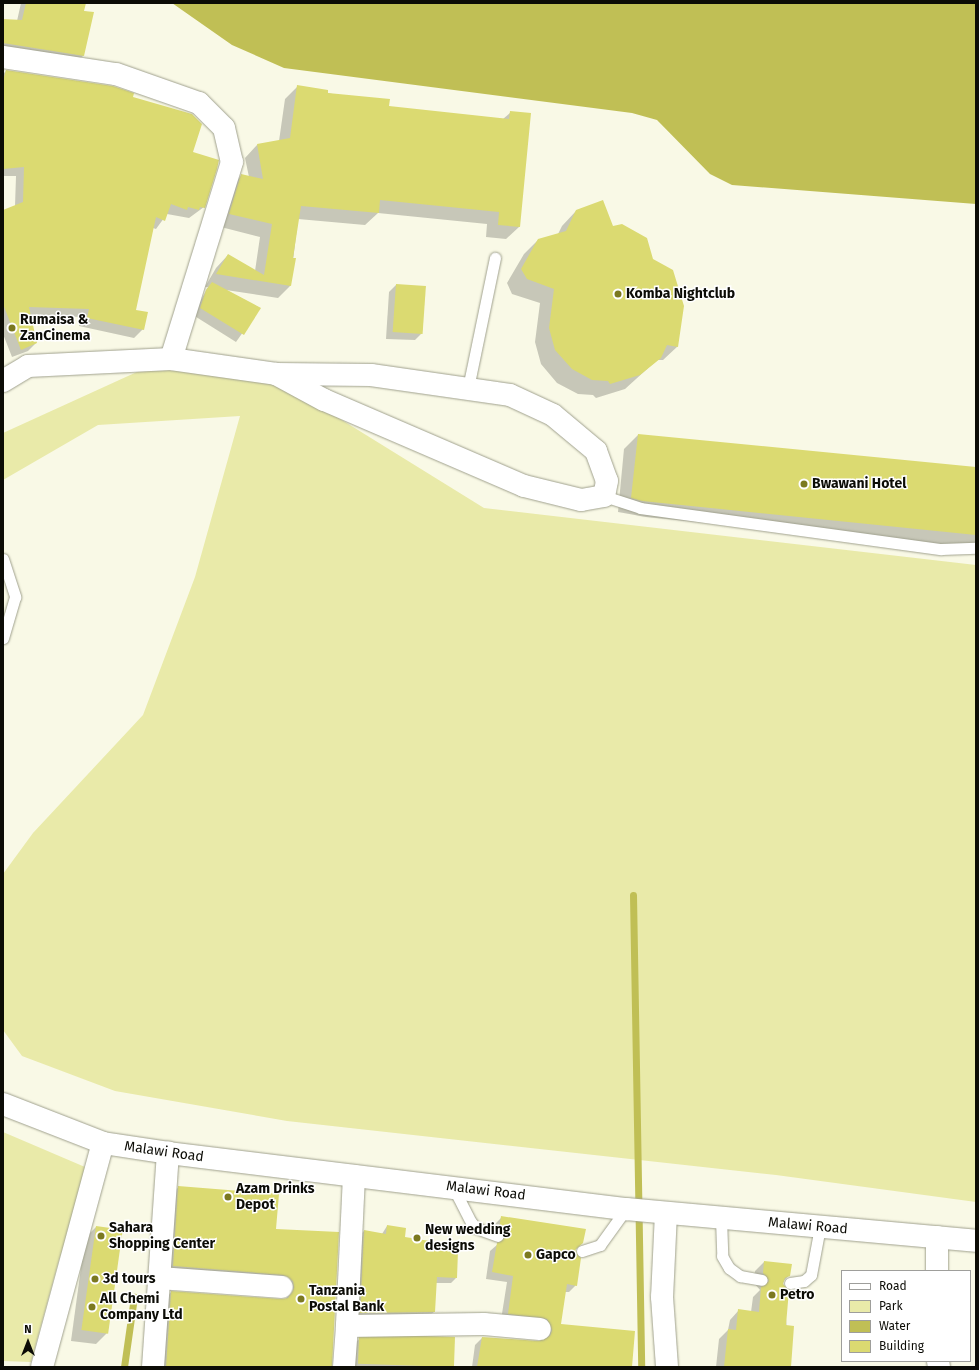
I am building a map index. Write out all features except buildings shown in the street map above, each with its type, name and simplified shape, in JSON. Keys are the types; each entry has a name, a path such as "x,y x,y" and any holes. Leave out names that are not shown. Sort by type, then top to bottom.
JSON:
{"street":[{"path":"3,56 116,74 198,103 224,128 232,162 171,360"},
{"path":"3,381 28,366 171,360 276,374 371,375 510,395 553,415 596,452 607,481 604,496 581,500 524,486 324,400 276,374"},
{"name":"Malawi Road","path":"3,1104 103,1144 626,1209 976,1241"},
{"path":"42,1367 103,1144"},
{"path":"154,1367 168,1153"},
{"path":"344,1367 354,1176"},
{"path":"666,1213 662,1297 667,1367"},
{"path":"937,1237 937,1270"},
{"path":"160,1278 282,1287"},
{"path":"347,1326 484,1324 540,1329"}],"lane":[{"path":"468,388 495,258"},
{"path":"604,496 640,508 941,549 976,548"},
{"path":"3,559 15,597 3,638"},
{"path":"453,1187 471,1222 476,1228 498,1236"},
{"path":"582,1251 600,1245 626,1209"},
{"path":"721,1218 722,1256 729,1268 740,1276 762,1280"},
{"path":"790,1283 804,1280 811,1275 820,1227"}],"green space":[{"path":"190,369 274,378 484,508 976,565 976,1202 776,1175 287,1121 115,1091 22,1056 3,1030 3,874 33,833 143,715 195,577 240,416 98,425 3,480 3,433 139,371"},
{"path":"3,1132 92,1170 59,1260 31,1362 3,1361"}],"water":[{"path":"172,3 976,3 976,204 732,185 710,174 657,120 632,113 284,68 232,45"}],"waterway":[{"path":"633,895 641,1367"},
{"path":"124,1367 134,1297"}],"place":[{"name":"Komba Nightclub","path":"618,294"},
{"name":"Rumaisa & ZanCinema","path":"12,328"},
{"name":"Bwawani Hotel","path":"804,484"},
{"name":"Azam Drinks Depot","path":"228,1197"},
{"name":"Sahara Shopping Center","path":"101,1236"},
{"name":"New wedding designs","path":"417,1238"},
{"name":"Gapco","path":"528,1255"},
{"name":"3d tours","path":"95,1279"},
{"name":"Petro","path":"772,1295"},
{"name":"Tanzania Postal Bank","path":"301,1299"},
{"name":"All Chemi Company Ltd","path":"92,1307"}]}
